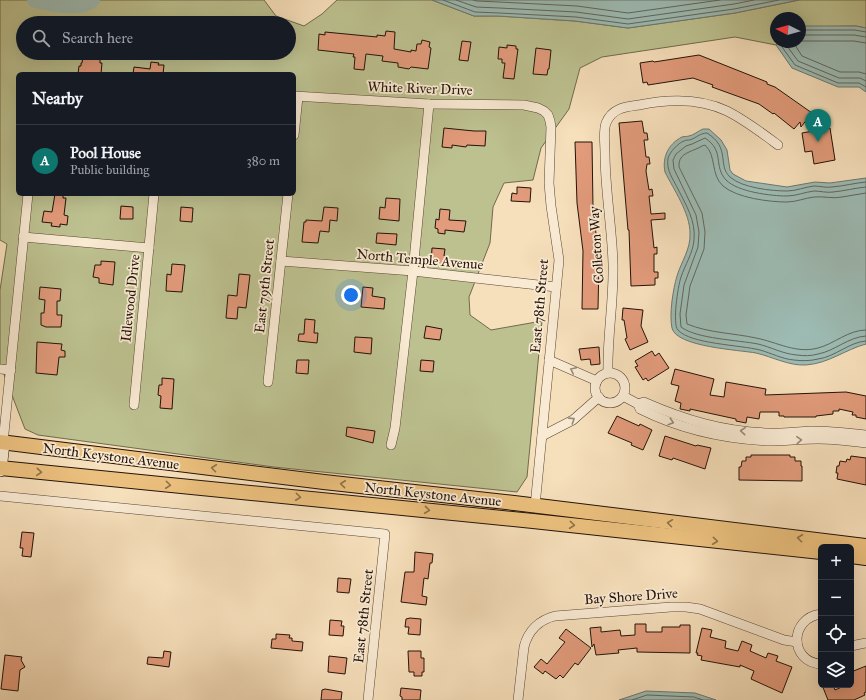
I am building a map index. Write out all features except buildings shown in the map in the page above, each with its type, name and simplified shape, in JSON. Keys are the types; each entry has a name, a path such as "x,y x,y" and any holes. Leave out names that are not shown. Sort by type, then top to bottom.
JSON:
{"main road":[{"name":"North Keystone Avenue","path":"1,443 866,546"},
{"name":"North Keystone Avenue","path":"0,469 534,521 818,552"},
{"path":"854,556 866,558"}],"street":[{"name":"White River Drive","path":"296,96 429,104 524,105 544,111"},
{"name":"Colleton Way","path":"608,373 613,271 605,176 605,127 610,116 616,110 624,107 660,101 692,101 727,111 778,145"},
{"path":"391,445 395,428 413,271 429,104"},
{"name":"East 78th Street","path":"535,506 558,267 558,254 549,183 552,127 548,115 544,111"},
{"path":"0,469 1,443 11,370 28,196"},
{"name":"Idlewood Drive","path":"134,405 154,196"},
{"name":"East 79th Street","path":"268,382 288,196"},
{"path":"23,237 149,248"},
{"name":"North Temple Avenue","path":"281,261 413,271 556,287"},
{"path":"549,360 597,381"},
{"path":"0,369 11,370"},
{"path":"608,373 615,373 620,376 624,381 626,388 623,396 616,402 605,402 599,398 596,391 597,381 602,375 608,373"},
{"path":"623,396 638,404 640,409 667,421 704,432 732,438 770,441 820,439 866,443"},
{"path":"542,436 573,420 599,398"},
{"path":"638,404 644,402 663,411 703,424 737,431 770,433 820,431 866,435"},
{"name":"East 78th Street","path":"0,496 385,534 368,700"},
{"name":"Bay Shore Drive","path":"518,700 526,639 536,625 547,618 555,616 686,606 707,611 784,640 797,642"},
{"path":"818,615 810,617 803,622 798,630 797,642 800,653 812,663 818,664"},
{"path":"854,645 866,643"}],"green space":[{"path":"0,0 264,0 276,16 16,16 16,60 296,60 296,23 304,26 322,14 337,0 432,0 474,16 575,21 628,28 735,13 799,0 866,0 866,28 856,26 806,27 806,12 770,12 770,44 735,37 602,57 580,68 569,109 541,148 533,180 504,183 493,207 490,243 469,297 470,315 491,330 542,321 527,477 517,492 274,467 38,435 25,429 0,364 0,290 7,244 0,240"}],"water":[{"path":"432,0 799,0 735,13 628,28 575,21 474,16"},
{"path":"806,26 856,26 866,28 866,92 859,87 838,87 792,68 778,48 806,48"},
{"path":"703,129 709,129 721,140 727,150 730,170 733,174 746,181 787,187 815,182 830,183 866,178 866,344 822,362 800,365 787,363 756,353 723,349 696,343 685,340 676,334 671,323 671,309 677,276 689,244 690,233 684,210 665,172 664,162 667,152 673,143 682,137 693,135"},
{"path":"646,691 695,693 716,700 619,700"}],"waterway":[{"path":"35,0 72,6 80,5 92,0"}],"place":[{"name":"Pool House","path":"818,142"}]}
